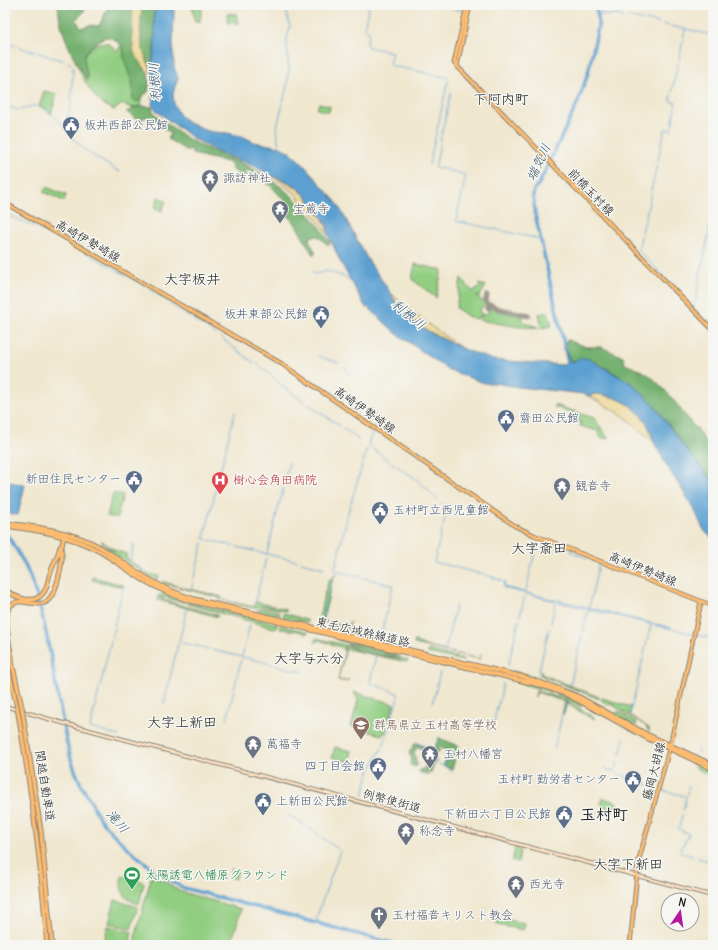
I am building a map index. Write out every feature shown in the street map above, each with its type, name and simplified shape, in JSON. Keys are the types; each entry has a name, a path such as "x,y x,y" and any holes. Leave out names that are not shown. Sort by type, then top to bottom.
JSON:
{"highway":[{"name":"東毛広域幹線道路","path":"5,524 64,535 79,541 98,551 146,582 179,597 540,685 566,694 713,769"},
{"path":"12,659 7,619 8,610 17,602 34,601 45,591 50,572 56,561 64,535"},
{"path":"5,589 20,598 44,603 51,598 55,590 62,559 64,535"},
{"name":"関越自動車道","path":"5,632 22,708 41,832 52,945"},
{"name":"関越自動車道","path":"5,654 18,712 27,766 44,896 47,945"},
{"name":"東毛広域幹線道路","path":"670,747 713,766"}],"main road":[{"path":"456,64 467,5"},
{"path":"456,64 470,5"},
{"name":"前橋玉村線","path":"456,64 713,330"},
{"name":"高崎伊勢崎線","path":"5,203 282,364 515,526 534,535 713,606"},
{"name":"藤岡大胡線","path":"630,945 636,875 639,860 670,747 701,602"},
{"name":"例幣使街道","path":"5,706 713,896"}],"green space":[{"path":"58,5 85,5 84,12 76,20 81,28 90,25 99,26 109,5 133,5 139,62 148,73 149,80 149,89 140,101 137,102 133,99 133,86 124,59 123,47 116,40 111,38 107,37 101,39 86,52 84,60 87,80 76,62 67,41 60,20"},
{"path":"146,6 152,7 156,29 151,68 144,54 140,32 142,9"},
{"path":"192,6 200,6 202,9 200,22 195,21"},
{"path":"227,14 236,14 239,23 228,23"},
{"path":"108,43 117,51 121,45 123,46 124,57 129,60 142,104 137,107 132,107 122,104 114,110 106,106 94,96 75,61 85,56 96,44"},
{"path":"44,91 57,94 51,114 39,106"},
{"path":"319,103 330,106 329,112 317,109"},
{"path":"141,106 152,107 156,115 191,140 255,170 273,181 290,194 305,209 331,243 328,245 318,236 312,236 309,240 316,253 313,255 293,220 282,211 287,203 271,186 245,169 244,173 251,178 246,176 237,185 233,183 238,173 231,169 233,166 227,162 192,154 192,149 187,151 168,139 171,133 144,116 141,123 127,112"},
{"path":"46,187 66,195 64,201 43,192"},
{"path":"158,197 166,201 162,211 155,209"},
{"path":"415,264 442,270 436,298 412,279"},
{"path":"461,278 473,292 480,286 478,284 486,286 479,297 476,296 486,304 479,311 482,314 477,319 469,317 456,308"},
{"path":"490,306 496,310 522,316 524,322 540,328 519,327 479,320 483,314 486,315 490,309"},
{"path":"548,312 552,326 542,328 539,314"},
{"path":"568,340 586,347 601,347 623,357 625,364 644,372 656,381 695,428 697,428 709,448 709,455 713,460 713,482 683,445 651,401 631,383 606,368 570,361 565,346 566,341"},
{"path":"555,405 594,418 608,438 600,437 598,431 580,426 581,422 577,421 579,415 554,407"},
{"path":"113,493 123,495 117,518 107,516"},
{"path":"101,541 117,551 127,554 126,558 148,574 159,576 158,579 155,580 105,548 101,544 115,551"},
{"path":"335,575 323,620 348,626 350,622 349,628 324,622 319,618 329,579"},
{"path":"93,577 123,585 123,587 92,580"},
{"path":"162,581 222,597 221,600 217,597 163,583"},
{"path":"162,593 185,602 168,599 167,597 164,599 162,598"},
{"path":"159,594 163,600 217,615 218,617 158,600"},
{"path":"223,600 253,607 256,602 286,609 286,611 262,606 253,608"},
{"path":"187,602 277,624 277,627 274,628 188,604"},
{"path":"262,608 279,612 280,616 256,611"},
{"path":"284,613 307,620 308,623 283,617"},
{"path":"280,625 308,632 307,634 298,631 280,629"},
{"path":"330,627 378,638 378,641 330,630"},
{"path":"316,638 345,645 343,651 343,648 319,640 315,643"},
{"path":"338,638 395,652 394,654 338,640"},
{"path":"415,640 416,642 429,647 479,659 414,644"},
{"path":"347,644 401,657 381,655 356,649"},
{"path":"346,645 358,651 408,660 407,662 346,649 340,673"},
{"path":"428,650 463,659 464,660 427,653"},
{"path":"432,661 469,670 432,663"},
{"path":"512,671 533,676 579,695 512,673"},
{"path":"541,671 541,674 599,697 599,699 540,675"},
{"path":"517,681 551,691 583,705 581,707 555,693 518,683"},
{"path":"536,691 560,698 594,717 594,719 587,716 587,714 578,711 567,703 564,714 562,714 565,702 537,692 535,697"},
{"path":"354,692 394,704 385,733 381,735 351,726 358,700"},
{"path":"602,698 631,707 630,715 649,728 649,732 646,726 611,704 608,705 601,700"},
{"path":"617,712 620,712 637,723 636,726 617,716"},
{"path":"439,738 459,746 452,769 444,766 445,761 449,761 451,757 449,755 444,755 445,752 441,747 439,752 434,753 436,762 430,759 427,750 417,747 414,753 417,765 416,767 410,765 412,759 409,753 415,743 432,750 431,755"},
{"path":"335,747 352,751 349,762 332,757"},
{"path":"429,759 435,763 431,773 428,771 428,775 419,772 419,770 424,769 427,760"},
{"path":"691,762 713,771 713,777 696,768"},
{"path":"602,798 617,802 615,810 603,807 601,803"},
{"path":"516,846 521,847 518,863 512,861"},
{"path":"231,869 238,871 235,879 229,877"},
{"path":"152,874 182,892 241,909 231,945 133,945"},
{"name":"太陽誘電八幡原グラウンド","path":"122,876 144,883 139,904 130,900 124,894 121,886"},
{"path":"115,900 138,907 131,929 109,923"},
{"path":"497,918 525,923 523,930 498,925 496,923"},
{"path":"108,926 132,932 129,945 103,945"}],"sand":[{"path":"133,5 156,5 154,15 152,7 146,6 142,9 141,17 140,32 142,47 151,68 148,73 134,53 132,36"},
{"path":"272,176 292,184 312,202 325,222 329,236 318,220 295,193"},
{"path":"390,292 413,313 461,348 430,332 411,319 396,302"},
{"path":"594,394 610,396 625,402 632,407 648,425 654,442 624,416 589,396"}],"water":[{"path":"156,5 173,5 174,67 178,78 173,94 174,104 179,114 187,122 205,130 242,136 254,142 280,147 290,152 303,164 337,203 368,260 398,306 413,321 429,332 461,348 493,360 563,365 567,363 563,346 565,346 571,362 582,358 589,359 631,383 651,401 683,445 713,482 713,539 703,529 694,509 663,459 654,442 646,421 634,408 626,402 612,397 595,394 589,396 496,383 484,383 449,370 397,334 368,307 366,308 340,261 323,219 304,194 294,185 272,176 256,167 216,151 194,139 159,113 152,105 155,82 151,68 154,53 154,15"},
{"path":"5,481 25,485 18,515 5,513"}],"waterway":[{"path":"280,147 277,127 287,86 289,69 287,38 290,27 285,5"},
{"path":"369,5 364,29 369,31"},
{"path":"437,5 463,11"},
{"name":"端気川","path":"565,349 535,214 533,195 534,190 540,182 578,102 588,73 598,27 598,16 595,5"},
{"path":"601,5 601,13"},
{"path":"597,15 618,15 623,17"},
{"path":"626,17 642,20"},
{"path":"645,20 659,23"},
{"path":"662,24 713,35"},
{"path":"679,60 685,30"},
{"path":"369,33 367,43 368,47 392,52 389,65"},
{"path":"5,43 15,46"},
{"path":"18,47 65,61"},
{"path":"672,92 678,63"},
{"path":"392,66 449,78"},
{"path":"71,104 73,67"},
{"path":"429,165 448,81"},
{"path":"440,141 451,93"},
{"path":"671,95 670,101 676,102 672,127"},
{"path":"65,125 71,105"},
{"path":"5,106 19,110"},
{"path":"21,110 30,106 44,109 54,116 69,133"},
{"path":"651,191 665,129 672,130"},
{"path":"71,136 88,152 120,172"},
{"path":"440,144 435,167 466,175 456,221 535,238 541,241"},
{"path":"651,194 638,250 665,278"},
{"path":"694,307 713,213"},
{"path":"5,214 59,237 145,286"},
{"path":"312,272 316,274 327,271 340,275 347,278 354,285"},
{"path":"668,281 713,327"},
{"path":"149,288 168,302"},
{"path":"170,304 201,325"},
{"path":"204,326 217,335"},
{"path":"220,337 254,363"},
{"path":"323,358 339,363"},
{"path":"257,364 282,386 305,402"},
{"path":"345,367 350,375"},
{"path":"308,404 340,426"},
{"path":"373,410 376,418"},
{"path":"220,472 235,412"},
{"path":"377,420 378,426"},
{"path":"343,428 359,440"},
{"path":"368,444 372,434 378,433"},
{"path":"369,446 389,461"},
{"path":"351,503 367,449"},
{"path":"391,462 419,481"},
{"path":"283,487 289,463"},
{"path":"217,483 220,473"},
{"path":"421,483 445,507"},
{"path":"207,540 204,538 217,485"},
{"path":"267,554 283,489"},
{"path":"335,568 350,505"},
{"path":"446,514 447,508"},
{"path":"443,526 445,517"},
{"path":"442,530 434,562 481,574"},
{"name":"滝川","path":"5,532 31,578 43,618 71,760 83,789 99,817 113,834 132,852 154,869 184,888 399,945"},
{"path":"209,540 230,545"},
{"path":"191,590 203,543"},
{"path":"130,561 134,544"},
{"path":"237,547 297,561"},
{"path":"526,591 535,551"},
{"path":"570,551 599,563 589,608"},
{"path":"255,603 266,558"},
{"path":"301,562 324,568"},
{"path":"336,571 361,577"},
{"path":"483,574 503,581"},
{"path":"322,619 332,578"},
{"path":"363,578 393,585 381,635"},
{"path":"505,581 504,587 555,600"},
{"path":"504,583 504,588 556,601"},
{"path":"114,626 124,585"},
{"path":"520,616 525,595"},
{"path":"558,600 619,615"},
{"path":"551,623 556,602"},
{"path":"558,602 672,629"},
{"path":"445,650 456,605"},
{"path":"187,608 179,642 209,649"},
{"path":"583,631 588,610"},
{"path":"621,616 672,628"},
{"path":"508,666 519,620"},
{"path":"242,656 250,625"},
{"path":"630,714 651,625"},
{"path":"100,687 114,628"},
{"path":"538,674 549,629"},
{"path":"674,629 692,634"},
{"path":"570,685 582,635"},
{"path":"696,635 710,638"},
{"path":"164,703 178,644"},
{"path":"212,650 272,664"},
{"path":"370,681 376,656"},
{"path":"227,719 241,660"},
{"path":"275,665 303,672"},
{"path":"433,702 440,672"},
{"path":"370,683 398,693 398,698"},
{"path":"500,698 503,683"},
{"path":"99,690 90,728 119,736"},
{"path":"383,746 397,700"},
{"path":"495,716 499,700"},
{"path":"563,714 566,702"},
{"path":"558,733 562,715"},
{"path":"554,749 557,736"},
{"path":"436,763 429,759 439,737"},
{"path":"620,755 624,738"},
{"path":"416,742 433,750"},
{"path":"371,768 382,748"},
{"path":"443,766 446,756 450,756 449,761 445,760"},
{"path":"604,768 615,772 618,762"},
{"path":"439,764 452,770"},
{"path":"363,796 370,770"},
{"path":"617,773 627,777"},
{"path":"628,778 656,788"},
{"path":"661,790 684,796"},
{"path":"685,802 686,796"},
{"path":"683,810 685,803"},
{"path":"679,828 682,815"},
{"path":"288,816 297,820 338,849"},
{"path":"678,829 689,834 680,850"},
{"path":"318,924 319,921 316,919 340,851"},
{"path":"680,852 695,857"},
{"path":"698,858 712,862"}],"taxiway":[{"path":"487,296 486,300 488,306"},
{"path":"487,308 490,305 499,309 529,315"}],"place":[{"name":"板井西部公民館","path":"71,140"},
{"name":"諏訪神社","path":"210,193"},
{"name":"宝蔵寺","path":"280,224"},
{"name":"板井東部公民館","path":"321,329"},
{"name":"齋田公民館","path":"506,433"},
{"name":"新田住民センター","path":"134,494"},
{"name":"樹心会角田病院","path":"220,495"},
{"name":"観音寺","path":"562,501"},
{"name":"玉村町立西児童館","path":"380,525"},
{"name":"群馬県立 玉村高等学校","path":"361,740"},
{"name":"萬福寺","path":"253,759"},
{"name":"玉村八幡宮","path":"430,769"},
{"name":"四丁目会館","path":"378,781"},
{"name":"玉村町 勤労者センター","path":"633,794"},
{"name":"上新田公民館","path":"263,816"},
{"name":"下新田六丁目公民館","path":"564,829"},
{"name":"称念寺","path":"406,846"},
{"name":"太陽誘電八幡原グラウンド","path":"132,890"},
{"name":"西光寺","path":"516,899"},
{"name":"玉村福音キリスト教会","path":"379,930"}],"district":[{"name":"下阿内町","path":"501,99"},
{"name":"大字板井","path":"192,279"},
{"name":"大字斎田","path":"539,548"},
{"name":"大字与六分","path":"309,658"},
{"name":"大字上新田","path":"182,722"},
{"name":"玉村町","path":"604,814"},
{"name":"大字下新田","path":"628,864"}],"water label":[{"name":"利根川","path":"154,82"},
{"name":"利根川","path":"409,314"}]}
